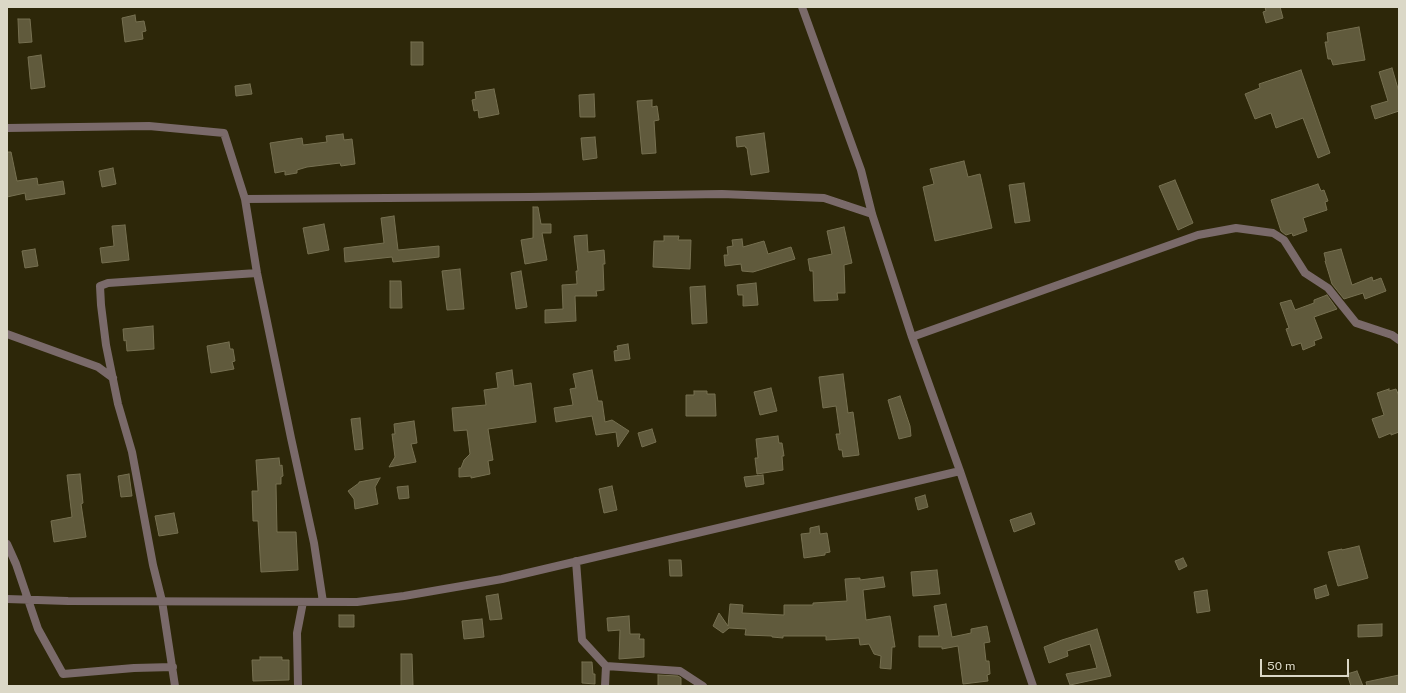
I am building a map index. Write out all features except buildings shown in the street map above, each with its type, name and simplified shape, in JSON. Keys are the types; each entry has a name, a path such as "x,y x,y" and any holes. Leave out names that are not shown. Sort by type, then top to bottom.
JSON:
{"street":[{"path":"802,7 861,170 872,214 912,337 960,471 1033,686"},
{"path":"7,128 149,126 224,133 245,199 257,273 290,438 314,543 323,602"},
{"path":"245,199 529,198 722,194 824,198 872,214"},
{"path":"912,337 1198,235 1236,228 1273,233 1284,240 1305,273 1328,288 1356,323 1392,335 1399,340"},
{"path":"175,686 162,601 153,565 132,452 118,404 106,345 100,286 108,284 257,273"},
{"path":"7,334 98,367 113,378"},
{"path":"7,599 356,602 404,596 502,579 576,560 960,471"},
{"path":"7,544 16,564 38,629 63,674 134,668 173,667"},
{"path":"576,560 582,640 606,666 680,671 703,686"},
{"path":"298,686 297,633 303,602"},
{"path":"605,686 606,666"}]}
